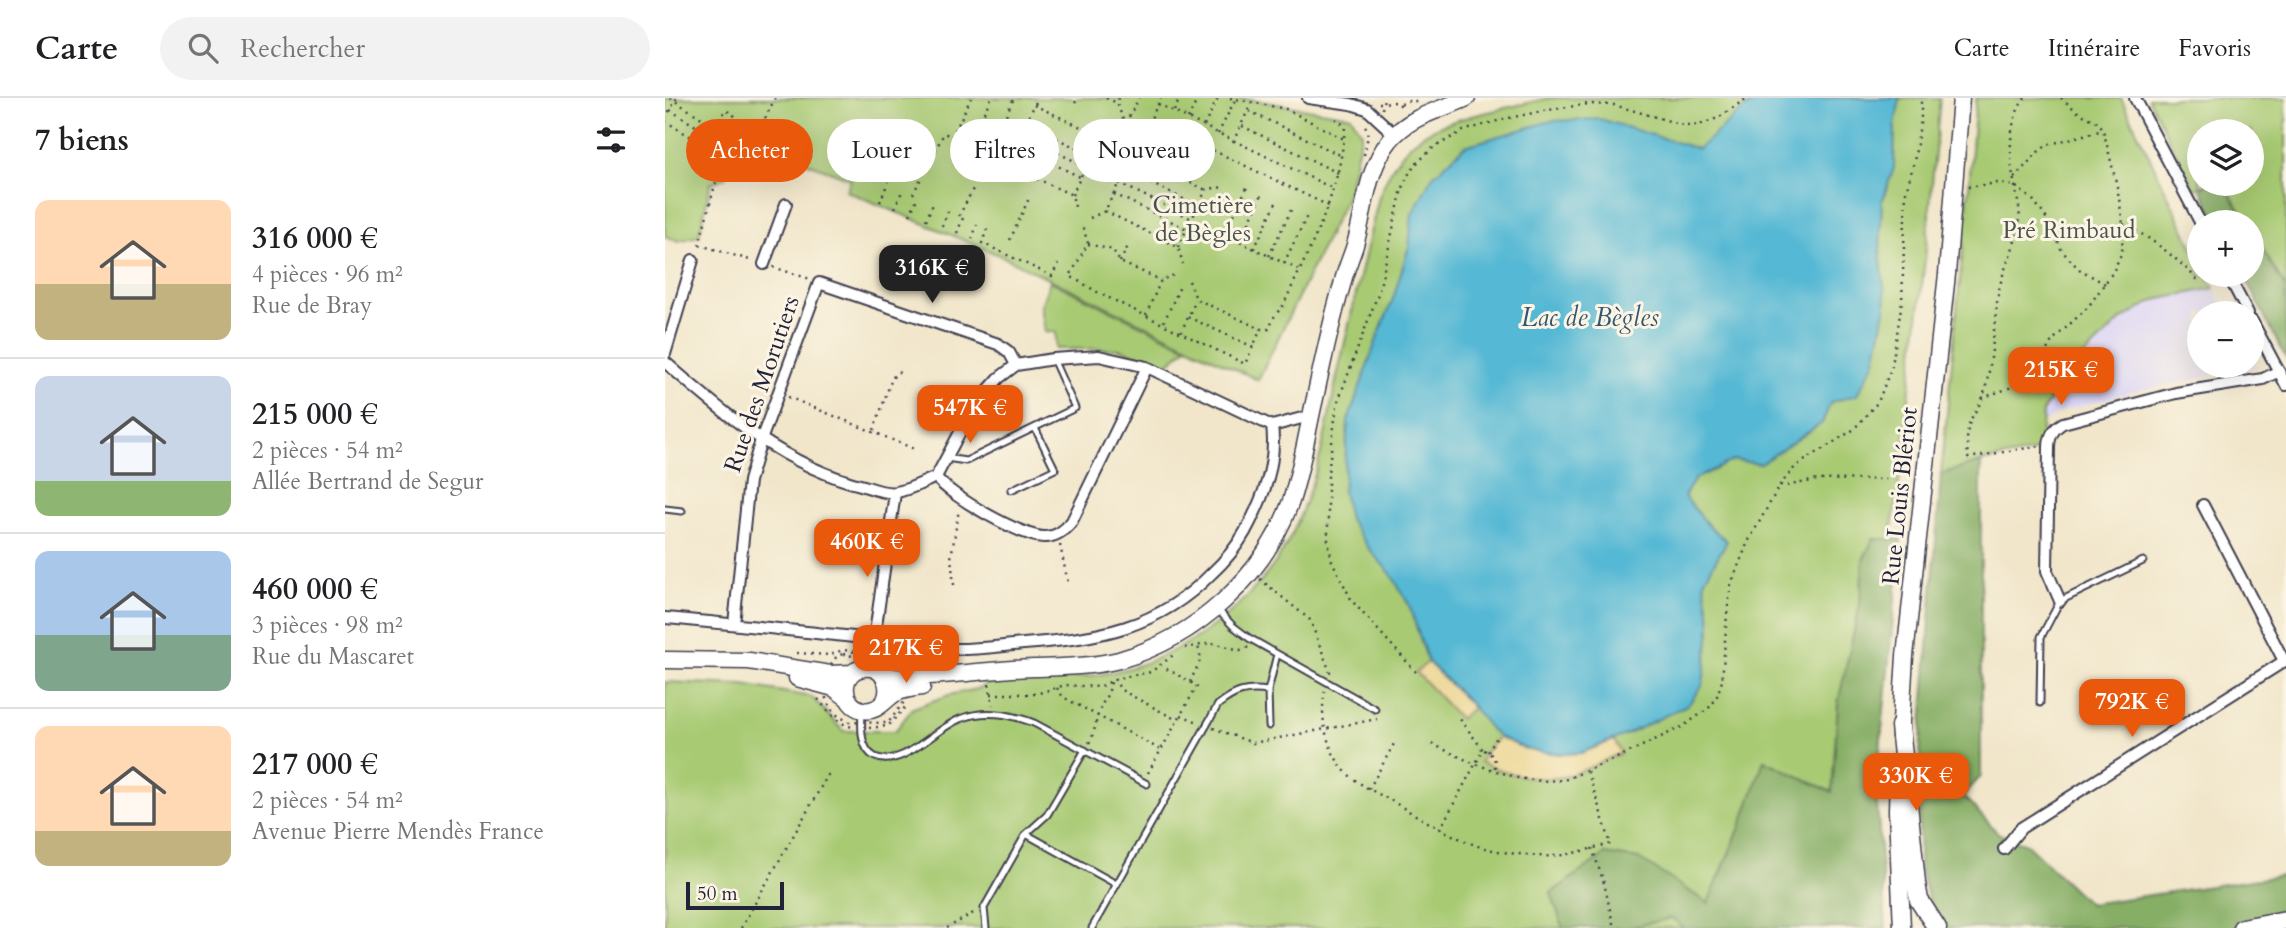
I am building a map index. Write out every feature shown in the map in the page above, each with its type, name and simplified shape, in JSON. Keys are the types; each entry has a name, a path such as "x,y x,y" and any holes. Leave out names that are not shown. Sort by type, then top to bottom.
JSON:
{"main road":[{"path":"1900,726 1916,884 1919,900 1937,928"},
{"path":"2242,928 2286,920"}],"street":[{"path":"1308,98 1351,101 1367,116 1391,131"},
{"path":"665,668 753,670 828,680 874,664 905,679 928,686 959,675 986,671 1083,666 1117,660 1171,638 1216,607 1252,571 1273,540 1290,502 1301,465 1342,283 1348,242 1372,148 1391,131 1467,98"},
{"name":"Rue Louis Blériot","path":"1902,928 1897,811 1900,726 1905,656 1947,274 1961,98"},
{"path":"2136,98 2194,210"},
{"path":"1391,131 1404,108 1437,100"},
{"path":"764,264 786,204"},
{"path":"665,354 693,260"},
{"name":"Rue des Morutiers","path":"734,624 749,481 761,440 820,283 998,344 1009,352 1016,365"},
{"path":"2264,343 2286,386"},
{"path":"665,362 712,403 761,440 815,470 852,484 895,493 936,477 974,406 999,378 1016,365 1098,356 1147,367 1272,426 1302,418 1310,420"},
{"path":"936,477 963,500 1030,537 1047,538 1057,535 1072,521 1147,367"},
{"path":"2060,601 2047,571 2049,443 2055,428 2063,423 2176,393 2263,379 2279,371"},
{"path":"665,618 948,649 1092,637 1122,629 1158,615 1182,601 1231,554 1255,514 1267,483 1273,458 1272,426"},
{"path":"885,700 888,687 874,664 875,639 895,493"},
{"path":"2004,849 2021,828 2285,660 2203,505"},
{"path":"665,660 749,661 828,680 862,716 875,709 905,679"},
{"path":"846,697 846,683 852,673"},
{"name":"Rue Louis Blériot","path":"1902,900 1909,928"}],"lane":[{"path":"946,458 966,461 1075,408 1053,359"},
{"path":"1011,490 1055,469 1035,428"},
{"path":"665,509 681,511"},
{"path":"2040,703 2041,637 2060,601 2143,561"},
{"path":"1216,607 1233,626 1254,641 1375,709"},
{"path":"1269,726 1268,691 1277,654"},
{"path":"1092,928 1218,705 1250,688 1268,691"},
{"path":"862,716 863,742 871,755 879,758 895,759 960,719 993,713 1019,717 1034,723 1145,783"},
{"path":"986,928 984,908 1026,834 1047,815 1085,750"},
{"path":"1026,834 1117,884"}],"path":[{"path":"670,98 705,119"},
{"path":"765,119 775,98"},
{"path":"961,119 971,98"},
{"path":"981,119 991,98"},
{"path":"1004,119 1014,98"},
{"path":"1027,119 1038,98"},
{"path":"1075,103 1078,98"},
{"path":"1106,98 1117,103"},
{"path":"1119,98 1117,103 1123,119"},
{"path":"1129,117 1139,98"},
{"path":"1150,119 1161,98"},
{"path":"1173,112 1180,98"},
{"path":"1158,104 1188,119 1198,98"},
{"path":"1207,119 1218,98"},
{"path":"1230,98 1286,109 1344,139"},
{"path":"1416,672 1352,601 1335,569 1328,542 1328,473 1337,404 1379,291 1401,193 1408,176 1433,148 1462,131 1504,119 1589,104 1614,105 1683,125 1699,125 1718,118 1747,98"},
{"path":"1431,744 1494,772 1541,781 1564,780 1682,727 1708,709 1716,699 1722,681 1731,584 1748,542 1780,485 1796,466 1853,430 1878,402 1892,366 1902,301 1906,192 1917,140 1921,98"},
{"path":"2025,98 2015,114 2012,133 2019,224 1998,295 1982,398 1967,434 1968,458 2049,443"},
{"path":"1982,398 2011,387 2038,366 2052,341 2088,306 2105,284 2122,252 2123,224 2103,130 2098,122 2079,113 2061,98"},
{"path":"676,100 665,119 686,133"},
{"path":"1218,134 1235,100"},
{"path":"1367,116 1377,103 1404,108 1407,101 1437,100"},
{"path":"1234,142 1251,104"},
{"path":"1034,105 1073,123"},
{"path":"670,110 686,120"},
{"path":"719,119 726,110 738,118"},
{"path":"1249,111 1342,156"},
{"path":"1189,281 1196,299 1261,329 1269,329 1275,315 1283,306 1329,206 1339,173 1344,139 1345,126 1336,119"},
{"path":"1242,126 1339,173"},
{"path":"2014,178 2040,150 2050,144 2103,130"},
{"path":"910,215 916,195 944,133 950,136"},
{"path":"1215,133 1334,189"},
{"path":"1215,151 1329,206"},
{"path":"700,245 716,182"},
{"path":"880,202 888,182"},
{"path":"1044,182 1072,195"},
{"path":"1076,211 1072,195 1078,182"},
{"path":"1148,182 1198,206"},
{"path":"1190,182 1206,190 1218,187 1226,189"},
{"path":"1090,218 1105,211 1119,183 1192,219"},
{"path":"1954,184 1969,187 1998,183 2015,186 2034,201 2049,222 2062,251 2079,270 2105,284"},
{"path":"957,233 975,185"},
{"path":"1224,235 1247,187"},
{"path":"895,208 903,189"},
{"path":"1183,264 1178,247 1206,190"},
{"path":"1114,193 1187,229"},
{"path":"1239,242 1262,194"},
{"path":"1010,240 1030,196"},
{"path":"1254,249 1277,201"},
{"path":"926,220 933,204"},
{"path":"1269,256 1291,208"},
{"path":"942,226 947,211"},
{"path":"1105,211 1178,247"},
{"path":"1284,263 1307,215"},
{"path":"2123,224 2146,235 2171,253 2187,269"},
{"path":"972,239 977,225"},
{"path":"1208,227 1300,270"},
{"path":"1083,228 1088,243 1070,276 1245,364 1261,329"},
{"path":"987,229 982,243 1052,276 1058,264"},
{"path":"1088,243 1113,250 1120,262 1161,280 1177,274"},
{"path":"1120,262 1129,244"},
{"path":"1146,315 1161,280"},
{"path":"1163,323 1181,284"},
{"path":"1181,332 1196,299"},
{"path":"1188,317 1253,347"},
{"path":"874,430 892,377 901,370"},
{"path":"778,393 874,430 917,450"},
{"path":"1780,485 1817,480 1891,479"},
{"path":"954,585 951,558 953,538 963,500"},
{"path":"1057,535 1069,583"},
{"path":"1252,571 1310,620 1330,672 1322,704 1330,745 1345,771 1369,789 1440,829 1477,846 1542,857 1611,844 1587,771"},
{"path":"991,694 1036,694 1073,685 1091,687 1151,672 1188,646 1212,643 1245,650 1254,641"},
{"path":"1190,682 1201,659 1198,646"},
{"path":"797,653 829,655 843,650 874,664 900,658 905,679 904,702 888,723 880,724 862,716 844,721 834,713 826,699 832,663 839,655 856,655 874,664"},
{"path":"874,664 887,658 897,662 905,679"},
{"path":"1145,783 1197,686 1161,665"},
{"path":"986,671 993,713"},
{"path":"1093,737 1112,681"},
{"path":"1112,681 1121,690 1177,720"},
{"path":"1057,687 1063,697 1161,750"},
{"path":"1181,715 1253,743 1377,719"},
{"path":"1460,719 1483,750 1494,757 1497,763 1494,772"},
{"path":"1488,752 1497,737"},
{"path":"1369,789 1395,743"},
{"path":"1440,829 1483,750"},
{"path":"741,928 830,771"},
{"path":"1593,848 1614,928"},
{"path":"947,928 984,908"}],"shaded area":[{"path":"2214,288 2221,301 2187,301 2187,378 2201,378 2135,391 2066,410 2041,424 2043,410 2082,358 2122,319 2155,300"}],"green space":[{"name":"Cimetière de Bègles","path":"665,98 1239,98 1351,116 1362,133 1347,196 1258,380 1004,257 846,191 850,182 936,182 936,119 827,119 827,170 813,165 813,119 686,119 686,182 714,182 711,183 699,236 678,241 665,236"},
{"path":"1549,98 1940,98 1925,259 1898,491 1862,708 1865,928 665,928 665,682 743,685 812,697 843,731 895,731 913,708 949,695 981,688 984,684 1099,675 1136,666 1195,638 1231,612 1262,580 1275,563 1299,519 1320,458 1379,197 1396,161 1418,138 1447,123"},
{"name":"Pré Rimbaud","path":"1976,98 2121,98 2187,235 2187,287 2214,288 2155,300 2122,319 2082,358 2043,410 2041,450 1981,462 1941,474"},
{"path":"2148,98 2286,98 2286,289 2264,251 2264,210 2240,210 2231,196 2264,196 2264,119 2187,119 2187,175"},
{"path":"2204,196 2231,196 2240,210 2211,210"},
{"path":"2264,251 2286,289 2286,359 2264,315 2264,301 2257,301 2250,287 2264,287"},
{"path":"1050,281 1187,347 1167,365 1119,349 1056,349 1056,332 1045,332 1041,306"},
{"path":"1981,462 1981,776 1963,796 1999,834 2027,844 2089,904 2286,875 2286,928 1946,928 1929,901 1919,867 1920,753 1941,474"},
{"path":"1873,539 1901,539 1876,790 1886,928 1683,928 1672,918 1627,928 1563,928 1551,893 1605,854 1639,859 1708,903 1744,818 1764,760 1832,792 1838,703 1860,604 1863,560"}],"sand":[{"path":"1428,662 1473,707 1460,719 1416,672"},
{"path":"1499,737 1528,750 1581,753 1614,740 1621,753 1570,775 1536,778 1512,774 1480,762 1487,749"}],"water":[{"name":"Lac de Bègles","path":"1763,98 1900,98 1895,125 1894,168 1882,201 1880,249 1886,306 1875,361 1857,395 1831,402 1822,423 1760,464 1734,460 1695,479 1684,496 1709,526 1727,541 1704,581 1711,624 1703,684 1689,704 1581,753 1560,754 1528,750 1499,737 1491,730 1473,707 1428,662 1409,605 1391,574 1369,549 1349,519 1343,492 1348,421 1393,299 1409,246 1412,214 1432,177 1465,146 1551,121 1600,119 1698,149 1746,107"}]}
